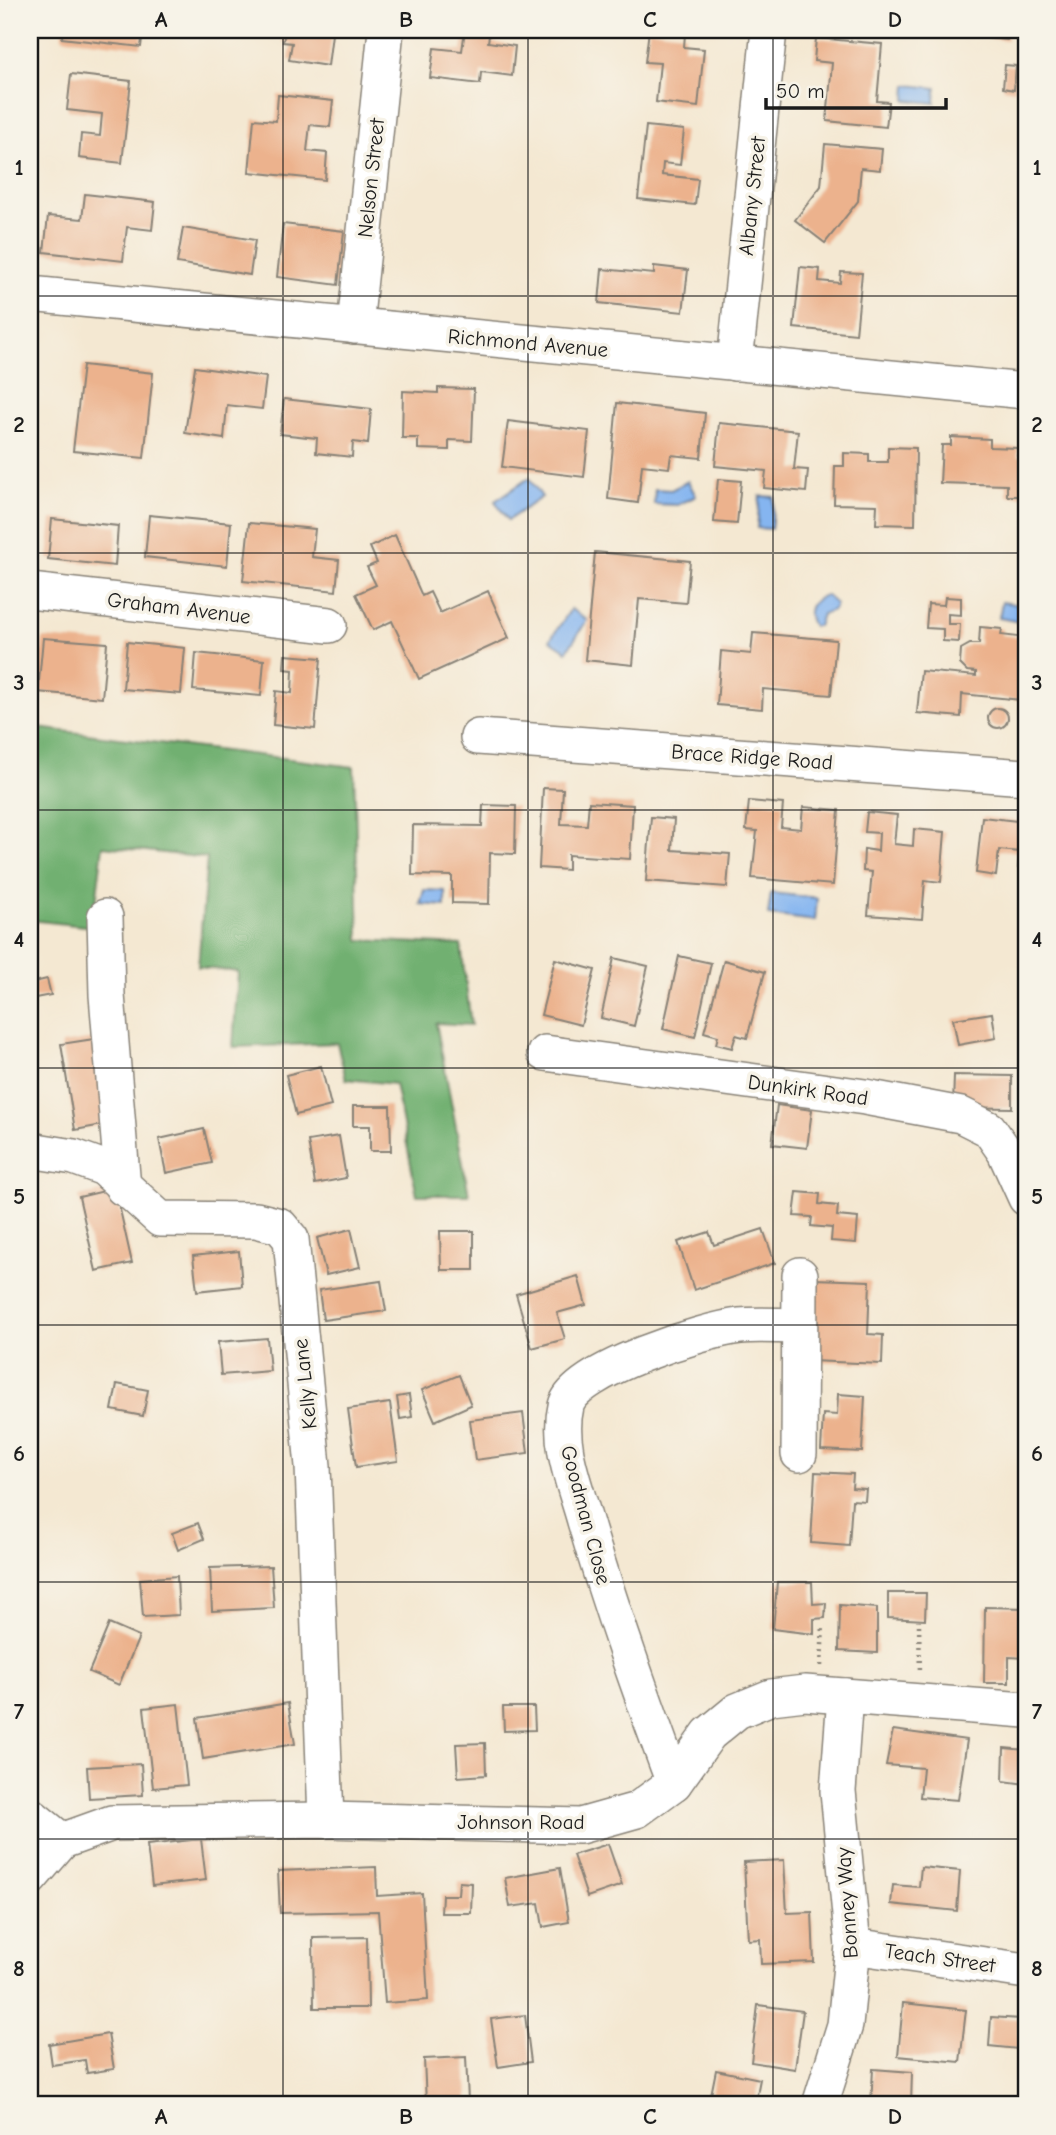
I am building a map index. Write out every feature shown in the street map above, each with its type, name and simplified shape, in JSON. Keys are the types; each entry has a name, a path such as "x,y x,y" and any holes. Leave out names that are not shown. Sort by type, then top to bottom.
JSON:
{"street":[{"name":"Nelson Street","path":"355,326 386,30"},
{"name":"Albany Street","path":"735,363 769,30"},
{"name":"Richmond Avenue","path":"30,294 1026,391"},
{"name":"Graham Avenue","path":"30,591 329,625"},
{"name":"Brace Ridge Road","path":"478,737 1026,777"},
{"path":"105,918 107,995 123,1188"},
{"name":"Dunkirk Road","path":"545,1054 865,1097 961,1115 989,1129 1005,1152 1026,1199"},
{"name":"Kelly Lane","path":"30,1150 74,1157 104,1168 160,1219 256,1220 280,1226 290,1238 313,1466 326,1820"},
{"path":"799,1454 800,1275"},
{"name":"Goodman Close","path":"674,1783 609,1602 564,1447 566,1404 584,1382 648,1353 739,1326 799,1326"},
{"name":"Johnson Road","path":"30,1878 62,1841 112,1823 326,1820 580,1826 637,1810 674,1783 709,1734 737,1711 771,1697 832,1695 1026,1710"},
{"name":"Bonney Way","path":"820,2105 845,2025 853,1945 832,1695"},
{"path":"30,1815 62,1841"},
{"name":"Teach Street","path":"853,1945 1026,1971"}],"path":[{"path":"823,1625 832,1695"},
{"path":"919,1625 921,1702"}],"green space":[{"path":"30,727 354,767 359,940 461,945 471,1025 436,1023 469,1195 417,1195 395,1084 346,1079 337,1043 233,1047 238,972 198,967 207,858 103,846 93,927 30,920"}],"water":[{"path":"907,85 936,88 935,103 906,100"},
{"path":"529,478 542,497 508,520 495,501"},
{"path":"688,481 696,496 678,505 654,504 655,489 671,490"},
{"path":"760,496 774,497 771,529 757,528"},
{"path":"826,595 836,604 833,610 822,614 818,626 813,626 809,616 810,607"},
{"path":"1002,602 1026,606 1026,623 999,618"},
{"path":"571,609 587,620 567,651 550,640"},
{"path":"424,890 445,891 445,906 420,904"},
{"path":"771,893 817,898 815,921 768,915"}],"building":[{"path":"63,30 143,30 141,47 62,38"},
{"path":"285,30 332,34 328,66 289,60 292,43 283,42"},
{"path":"465,30 490,30 488,42 515,46 512,76 481,72 480,84 430,78 434,48 462,51"},
{"path":"649,30 685,34 684,47 704,49 698,107 656,102 660,63 645,62"},
{"path":"988,30 1008,30 1007,40 987,38"},
{"path":"816,38 882,44 877,101 889,102 886,127 827,121 832,63 814,61"},
{"path":"1005,65 1016,66 1014,90 1003,88"},
{"path":"71,74 131,81 122,163 79,158 81,134 100,136 102,114 67,110"},
{"path":"278,95 333,101 330,127 310,125 307,151 327,153 325,180 249,172 254,119 276,121"},
{"path":"646,126 684,130 680,165 663,163 662,175 698,179 695,205 638,199"},
{"path":"825,144 882,149 880,170 861,168 858,201 825,243 795,220 821,186"},
{"path":"85,194 155,202 152,230 127,227 123,261 44,252 48,216 82,219"},
{"path":"283,224 344,231 338,285 277,277"},
{"path":"183,228 255,240 250,275 177,263"},
{"path":"654,266 688,270 683,312 599,303 602,269 654,274"},
{"path":"800,267 820,269 819,281 840,283 841,272 862,273 856,334 794,328"},
{"path":"83,365 153,373 144,458 73,451"},
{"path":"195,367 266,377 262,409 227,405 224,439 185,433"},
{"path":"438,388 474,389 472,441 449,440 449,450 418,449 418,438 402,438 403,391 438,393"},
{"path":"284,399 371,409 368,444 353,442 352,457 316,453 317,438 280,434"},
{"path":"617,403 705,413 701,458 671,455 669,468 642,465 638,503 608,499"},
{"path":"508,421 589,431 584,477 502,467"},
{"path":"719,423 798,431 794,469 808,470 806,492 764,488 766,471 715,466"},
{"path":"951,437 990,439 990,447 1018,448 1018,457 1026,457 1026,496 1007,496 1007,485 940,483 942,445 951,445"},
{"path":"888,447 916,448 915,525 876,524 877,505 834,504 835,466 844,466 844,453 869,454 869,462 888,462"},
{"path":"718,479 741,481 737,524 714,522"},
{"path":"149,515 231,523 227,566 145,557"},
{"path":"52,519 118,526 115,566 48,559"},
{"path":"249,523 315,529 312,557 339,560 336,591 243,581"},
{"path":"395,535 422,596 430,592 440,613 488,591 509,638 419,679 392,621 373,630 356,594 376,585 367,567 377,563 370,547"},
{"path":"595,552 690,561 686,603 639,599 633,665 585,660"},
{"path":"945,597 961,598 961,615 948,614 948,624 960,624 959,642 943,641 943,629 926,628 928,604 944,605"},
{"path":"980,627 1002,629 1001,635 1026,638 1026,715 1020,714 1021,700 962,694 961,717 917,713 921,671 976,676 976,672 967,671 960,664 961,649 970,644 979,644"},
{"path":"753,633 836,640 831,695 763,689 762,709 717,705 721,651 751,654"},
{"path":"43,638 107,643 102,698 38,692"},
{"path":"127,642 185,648 181,694 123,689"},
{"path":"196,653 264,660 261,696 193,690"},
{"path":"285,655 321,658 315,729 273,725 276,691 292,693 293,670 284,669"},
{"path":"994,708 1002,708 1008,718 1002,728 994,728 988,722 988,714"},
{"path":"543,788 563,789 561,824 587,825 589,802 633,805 630,859 568,855 568,870 539,868"},
{"path":"749,801 783,804 781,827 801,829 803,807 839,810 833,885 752,878 757,831 746,830"},
{"path":"483,805 516,806 515,854 490,853 489,904 452,903 452,876 412,875 413,825 482,826"},
{"path":"867,812 897,815 894,844 913,846 914,829 945,832 941,882 925,880 922,919 868,915 872,872 863,871 864,849 878,851 879,833 865,832"},
{"path":"651,817 674,819 672,850 730,854 727,887 646,881"},
{"path":"982,817 1026,822 1026,869 1018,868 1020,852 999,850 996,876 976,873"},
{"path":"679,956 711,963 695,1037 663,1029"},
{"path":"614,958 648,966 634,1026 601,1018"},
{"path":"555,959 595,970 581,1025 541,1015"},
{"path":"724,960 765,972 747,1038 736,1035 732,1048 716,1044 718,1036 704,1032"},
{"path":"47,979 51,995 30,999 30,983"},
{"path":"992,1013 996,1038 958,1045 953,1019"},
{"path":"94,1039 108,1124 75,1130 61,1044"},
{"path":"321,1066 331,1106 296,1115 286,1075"},
{"path":"954,1075 1012,1076 1012,1108 953,1107"},
{"path":"777,1105 812,1110 807,1148 772,1144"},
{"path":"353,1106 390,1106 391,1151 370,1151 370,1126 353,1126"},
{"path":"204,1129 212,1163 166,1173 159,1139"},
{"path":"339,1136 346,1178 315,1184 308,1141"},
{"path":"104,1191 119,1205 132,1263 96,1271 79,1197"},
{"path":"797,1192 820,1194 819,1204 838,1206 837,1216 858,1218 856,1243 831,1241 832,1228 811,1226 812,1217 794,1216"},
{"path":"351,1229 360,1267 326,1275 317,1238"},
{"path":"763,1229 775,1263 694,1290 678,1242 709,1232 714,1245"},
{"path":"440,1231 474,1231 474,1270 441,1270"},
{"path":"239,1251 242,1286 197,1291 193,1256"},
{"path":"578,1276 586,1305 557,1313 565,1339 532,1348 516,1294"},
{"path":"814,1279 870,1281 868,1334 883,1335 882,1364 811,1361"},
{"path":"381,1281 386,1311 323,1320 319,1290"},
{"path":"267,1338 270,1371 221,1375 218,1342"},
{"path":"459,1375 471,1405 435,1421 422,1390"},
{"path":"117,1384 148,1390 143,1416 112,1410"},
{"path":"838,1394 865,1396 862,1452 821,1450 823,1414 837,1415"},
{"path":"409,1395 412,1417 400,1419 397,1397"},
{"path":"390,1403 398,1461 356,1467 348,1409"},
{"path":"523,1413 528,1453 475,1460 470,1420"},
{"path":"815,1472 853,1474 852,1488 866,1489 865,1501 852,1500 849,1546 811,1543"},
{"path":"198,1523 204,1539 178,1550 172,1533"},
{"path":"271,1566 274,1608 212,1611 210,1568"},
{"path":"177,1576 179,1615 143,1617 140,1579"},
{"path":"777,1582 812,1582 813,1604 826,1603 825,1618 814,1619 814,1634 773,1629"},
{"path":"888,1593 926,1593 925,1620 888,1618"},
{"path":"840,1605 877,1608 877,1653 839,1651"},
{"path":"985,1607 1026,1608 1026,1658 1009,1657 1009,1683 984,1683"},
{"path":"109,1624 139,1637 119,1685 89,1672"},
{"path":"288,1703 295,1744 203,1759 197,1718"},
{"path":"178,1704 187,1785 153,1788 144,1708"},
{"path":"503,1707 534,1707 535,1730 504,1731"},
{"path":"893,1730 967,1740 958,1800 920,1797 923,1768 886,1765"},
{"path":"485,1743 486,1775 458,1777 456,1744"},
{"path":"1004,1748 1026,1750 1026,1784 1003,1781"},
{"path":"141,1764 143,1795 89,1798 87,1767"},
{"path":"201,1839 206,1880 152,1886 147,1845"},
{"path":"608,1844 622,1885 587,1897 573,1855"},
{"path":"784,1860 787,1913 812,1912 814,1962 761,1964 760,1939 748,1940 744,1862"},
{"path":"376,1867 377,1896 422,1893 428,2000 385,2003 378,1911 280,1913 278,1871"},
{"path":"921,1867 960,1871 957,1911 891,1904 893,1885 919,1887"},
{"path":"560,1868 569,1922 543,1927 539,1903 510,1907 505,1878"},
{"path":"459,1882 472,1883 471,1913 441,1913 442,1895 458,1895"},
{"path":"367,1937 368,2008 314,2008 313,1938"},
{"path":"903,2003 966,2010 960,2062 898,2056"},
{"path":"758,2005 803,2011 795,2069 751,2062"},
{"path":"525,2015 531,2062 498,2067 491,2019"},
{"path":"991,2017 1020,2019 1018,2049 989,2046"},
{"path":"108,2034 114,2069 87,2073 85,2060 52,2065 49,2044"},
{"path":"466,2057 468,2101 426,2103 424,2059"},
{"path":"873,2069 912,2072 911,2105 871,2105"},
{"path":"716,2070 760,2079 755,2105 709,2105"}]}
